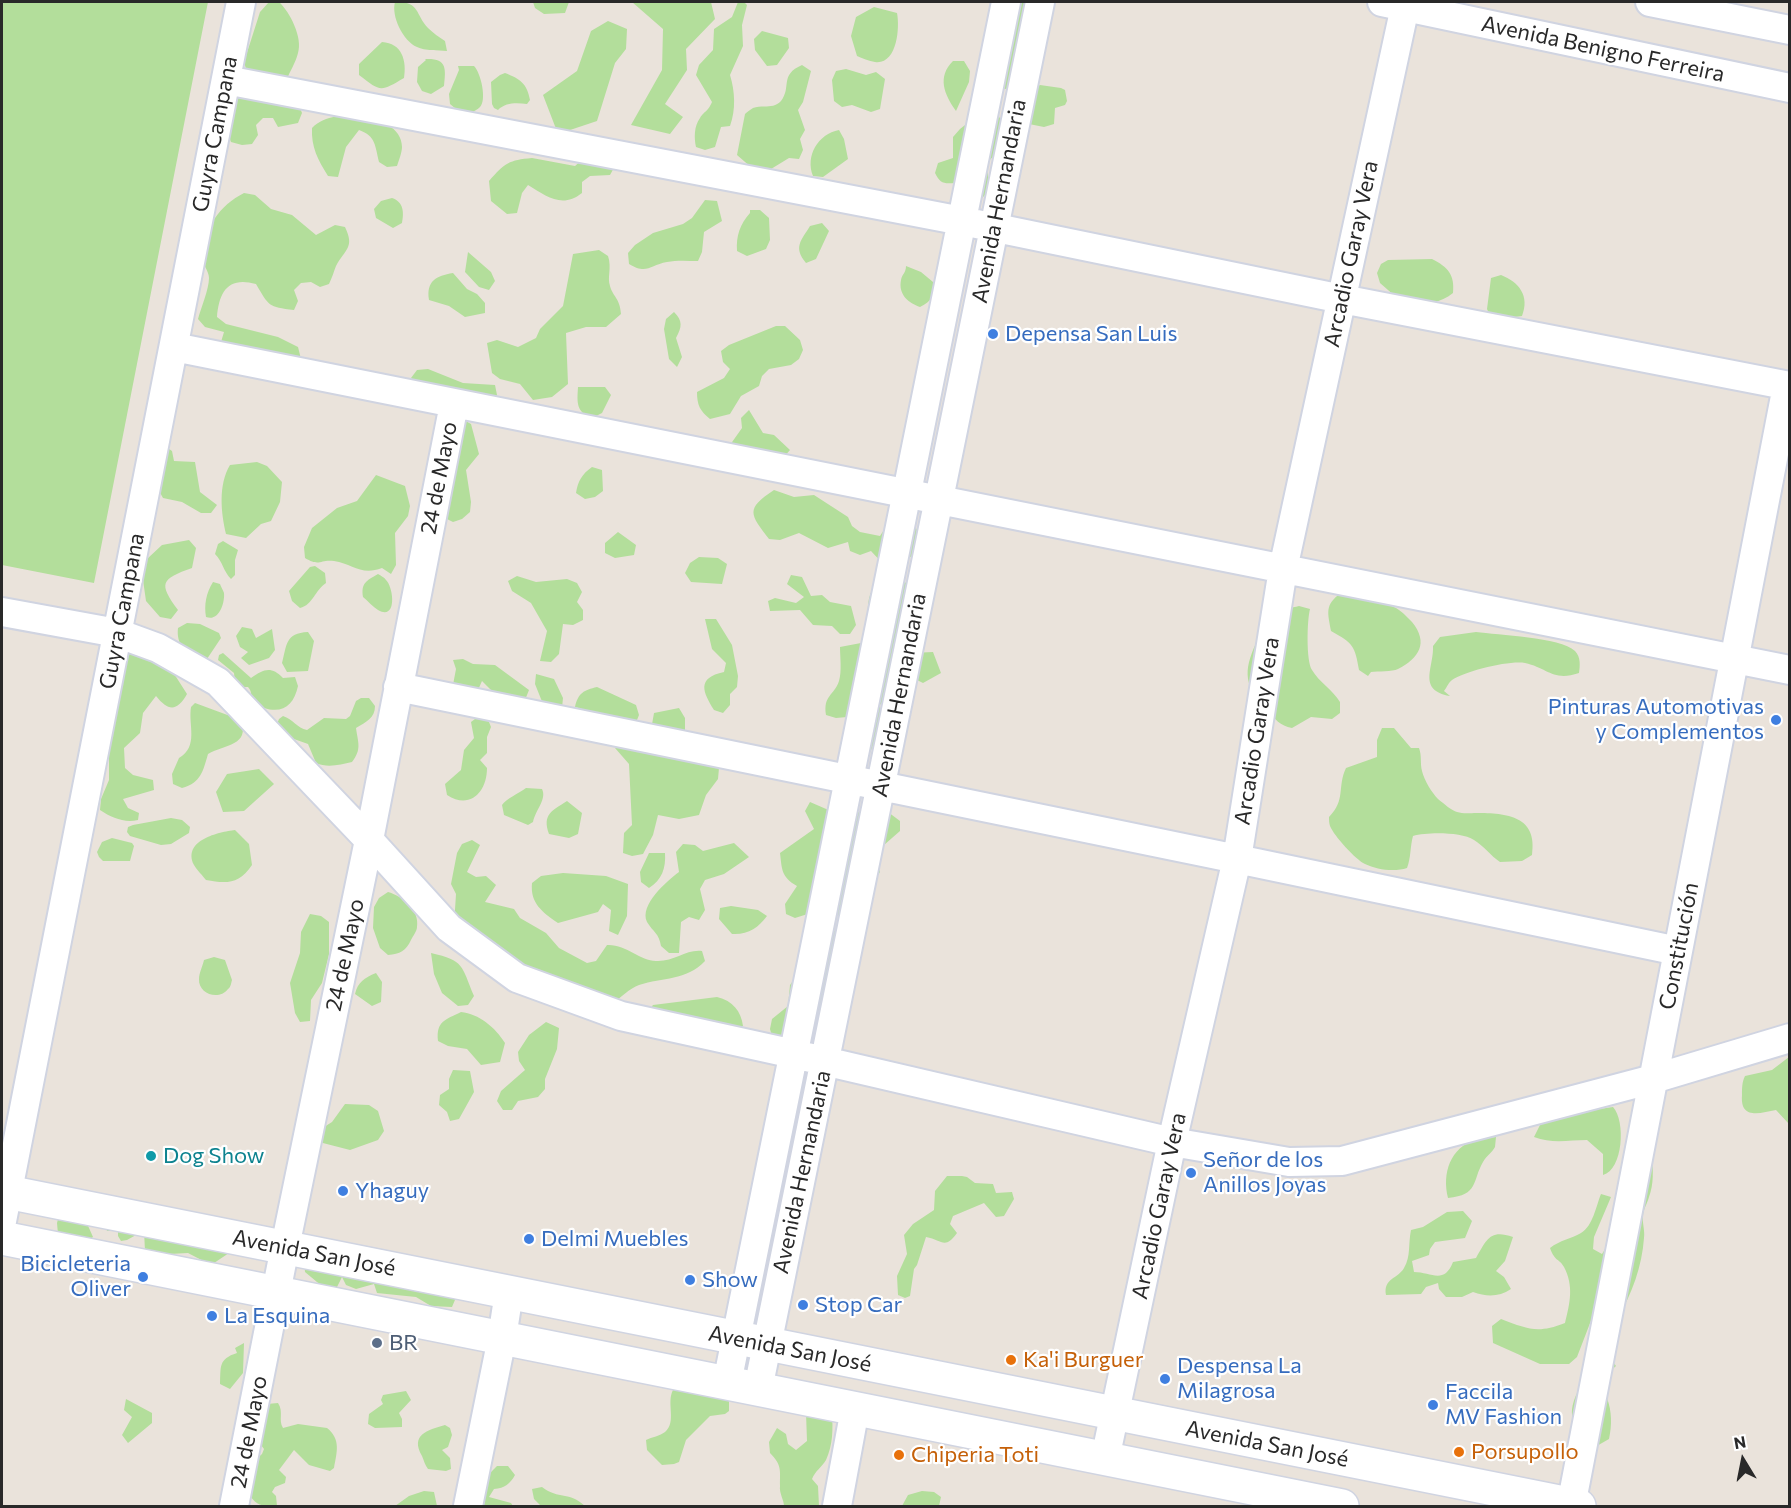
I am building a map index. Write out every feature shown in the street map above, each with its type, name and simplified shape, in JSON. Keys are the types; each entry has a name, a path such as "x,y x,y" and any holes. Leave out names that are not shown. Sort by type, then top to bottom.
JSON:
{"street":[{"name":"Guyra Campana","path":"3,1201 241,2"},
{"name":"Avenida Hernandaria","path":"752,1341 794,1054 1006,2"},
{"name":"Avenida Hernandaria","path":"742,1386 825,1062 1040,2"},
{"path":"1650,2 1790,30"},
{"name":"Avenida Benigno Ferreira","path":"1397,3 1790,88"},
{"name":"Arcadio Garay Vera","path":"1104,1459 1172,1142 1237,858 1283,569 1342,298 1397,3"},
{"path":"226,80 994,227 1788,386"},
{"path":"174,347 1790,670"},
{"name":"Constitución","path":"1574,1506 1653,1079 1788,386"},
{"name":"24 de Mayo","path":"234,1506 369,840 454,404"},
{"path":"2,612 117,633 158,648 218,682 369,840 449,928 517,978 621,1016 1172,1142 1289,1162 1342,1161 1653,1079 1790,1038"},
{"path":"398,687 1237,858 1678,951"},
{"name":"Avenida San José","path":"3,1201 285,1247 1574,1506"},
{"name":"Avenida San José","path":"2,1238 1104,1459 1253,1498 1342,1506"},
{"path":"468,1506 509,1292"},
{"path":"837,1506 855,1409"}],"green space":[{"path":"2,2 208,2 94,583 2,565"},
{"path":"269,2 279,2 291,19 299,40 298,53 287,79 250,82 244,62 260,12"},
{"path":"395,2 413,6 428,28 445,41 447,51 424,49 412,44 399,28 394,8"},
{"path":"533,2 569,2 565,13 544,14 535,8"},
{"path":"632,2 711,2 715,19 686,49 687,70 665,104 683,117 670,134 631,125 662,70 663,29"},
{"path":"738,2 744,2 747,5 742,25 743,46 730,75 734,100 732,120 730,126 721,127 715,147 705,150 696,147 695,132 698,121 712,102 696,75 699,65 713,50 714,29 732,17"},
{"path":"998,2 1035,2 1015,88 1004,89 986,76"},
{"path":"874,7 897,13 898,27 895,44 888,58 873,62 857,56 851,36 856,17"},
{"path":"608,21 627,29 626,49 615,63 597,121 558,134 543,95 577,71 591,31"},
{"path":"762,31 788,38 789,48 777,65 767,66 755,50 754,39"},
{"path":"382,42 399,49 405,65 404,78 385,88 372,85 359,75 359,64"},
{"path":"425,59 438,60 445,69 444,86 431,94 422,91 417,82 418,67"},
{"path":"953,61 964,61 970,71 969,82 956,111 944,86 945,73"},
{"path":"802,65 811,71 803,102 798,110 805,130 800,139 803,150 799,159 789,158 771,169 752,168 737,155 745,114 753,108 778,104 786,91 788,77"},
{"path":"458,66 474,66 477,69 483,93 480,107 462,114 450,104 449,94 459,70"},
{"path":"846,69 866,75 876,72 885,79 880,109 871,112 852,105 842,107 834,101 832,80 836,71"},
{"path":"505,73 525,86 530,100 527,104 508,104 498,110 494,108 491,82"},
{"path":"1040,85 1065,90 1067,101 1065,105 1055,108 1054,124 1044,127 1029,124 1020,95"},
{"path":"240,96 298,103 302,113 298,123 278,127 273,118 263,118 256,125 258,135 252,144 242,145 231,142 225,122 227,113"},
{"path":"993,103 1002,123 1001,148 987,163 989,191 982,198 972,193 961,176 955,183 948,183 940,181 935,173 938,163 953,158 953,137"},
{"path":"363,114 388,125 398,134 402,147 397,166 387,167 379,162 372,139 359,130 346,147 338,177 328,176 316,153 312,128 329,118"},
{"path":"839,130 844,139 848,159 823,177 813,176 811,161 815,147 825,136"},
{"path":"532,158 575,166 583,159 615,166 610,175 590,176 582,182 582,193 568,200 554,199 528,185 522,193 517,213 507,214 491,201 489,181 508,164"},
{"path":"244,193 255,195 271,209 292,215 316,235 335,225 345,227 348,234 348,248 336,266 329,284 320,287 311,282 301,283 294,290 298,301 294,310 270,304 256,284 246,282 232,284 220,300 217,317 226,324 278,337 298,347 303,367 218,352 224,332 205,327 198,319 209,282 209,275 202,256 209,227 227,204"},
{"path":"392,198 399,202 403,212 402,223 393,228 376,218 374,209 381,201"},
{"path":"705,200 717,201 722,221 704,232 702,252 698,261 671,261 644,269 629,264 628,253 635,245 653,233 683,224 692,218"},
{"path":"750,210 760,210 769,218 770,240 766,249 747,256 737,251 737,246 739,231"},
{"path":"822,223 829,231 816,259 806,263 800,253 801,240 810,226"},
{"path":"599,250 608,256 609,283 621,314 606,327 586,327 566,333 568,384 552,397 533,400 520,384 500,379 492,373 487,343 497,340 518,347 536,338 540,329 563,306 573,254"},
{"path":"468,252 491,272 495,281 489,290 479,287 465,272"},
{"path":"1432,259 1449,272 1453,281 1453,293 1442,300 1424,304 1404,304 1380,283 1377,273 1381,264 1388,260"},
{"path":"906,266 921,272 933,282 932,297 920,307 908,301 901,290 901,280"},
{"path":"453,273 467,289 477,294 485,303 485,313 465,317 449,306 429,300 429,288 434,280"},
{"path":"1501,275 1518,286 1524,296 1522,316 1500,319 1490,316 1487,309 1491,278"},
{"path":"674,312 681,324 676,338 682,357 677,367 669,359 664,329 666,319"},
{"path":"776,326 785,326 800,340 803,350 799,359 791,365 769,369 762,376 759,386 741,396 730,414 710,419 700,407 697,392 724,378 730,369 723,362 721,351 729,345"},
{"path":"428,369 463,383 495,385 497,395 494,405 417,387 411,378 417,370"},
{"path":"578,387 605,387 611,395 602,413 592,418 580,410"},
{"path":"749,410 763,433 774,435 790,450 783,458 730,445 742,428 741,418"},
{"path":"462,419 471,424 479,454 466,470 471,502 470,512 462,519 453,522 435,513"},
{"path":"159,442 172,451 174,461 195,462 200,492 217,505 211,513 201,513 182,502 163,498 158,489"},
{"path":"257,462 267,466 282,482 280,502 271,521 261,524 246,538 226,534 222,490 226,473 230,465"},
{"path":"592,467 602,470 603,491 595,497 585,499 576,493 579,481"},
{"path":"376,475 405,486 410,506 408,516 395,533 396,565 391,574 382,568 368,571 341,562 317,562 305,558 304,547 312,528 337,508 357,501"},
{"path":"774,490 794,497 814,495 848,517 852,526 860,532 880,536 889,522 908,521 916,528 923,548 906,560 885,566 871,551 860,555 850,551 848,542 828,548 799,533 780,540 769,539 755,518 754,512 758,502"},
{"path":"618,532 636,545 634,555 615,558 605,553 605,543"},
{"path":"189,540 196,548 192,568 174,575 166,583 165,588 178,610 171,619 160,617 146,601 143,580 147,559 162,545"},
{"path":"223,541 238,550 235,575 231,579 215,554 218,544"},
{"path":"699,557 718,558 727,564 722,584 691,582 685,573 690,563"},
{"path":"315,566 325,573 326,583 308,604 300,608 292,601 289,591 310,567"},
{"path":"378,574 389,584 392,596 391,607 384,612 376,609 363,597 365,583"},
{"path":"791,575 802,577 811,596 822,595 830,602 851,606 856,625 850,634 840,634 832,626 813,625 800,610 770,611 768,601 775,598 796,603 804,597 787,584"},
{"path":"517,576 536,582 567,579 577,583 582,592 577,602 583,610 583,620 573,625 563,624 559,654 551,662 540,661 547,631 531,603 512,591 508,581"},
{"path":"883,577 907,583 912,623 912,653 933,652 941,673 923,683 905,674 880,705 881,726 865,765 852,725 847,717 836,718 826,715 825,708 827,699 839,681 840,647 861,643 867,627 870,594"},
{"path":"213,582 220,584 224,597 220,611 211,618 206,617 205,604"},
{"path":"1341,593 1375,599 1402,612 1412,622 1420,637 1421,643 1416,655 1395,670 1371,672 1368,676 1359,670 1352,646 1331,631 1328,610 1332,601"},
{"path":"1299,606 1310,609 1308,640 1310,665 1340,702 1340,713 1332,719 1311,717 1292,728 1278,722 1259,701 1250,686 1248,671 1252,653 1267,622 1279,611"},
{"path":"705,619 716,619 732,645 738,676 737,687 730,694 730,705 723,713 714,710 705,692 706,682 709,678 724,672 726,663 712,649"},
{"path":"187,623 200,624 219,633 221,638 207,659 197,661 182,648 178,638 178,628"},
{"path":"242,627 252,629 256,638 272,629 275,650 269,658 249,665 241,658 248,652 240,647 236,636"},
{"path":"308,632 314,641 308,671 287,672 282,663 288,641 295,635"},
{"path":"1476,632 1543,640 1567,646 1578,656 1579,673 1563,676 1525,663 1509,663 1458,677 1451,681 1444,691 1450,696 1440,693 1434,689 1429,677 1433,646 1440,637"},
{"path":"128,640 171,669 187,694 180,704 172,707 164,705 156,696 143,713 140,733 124,748 125,768 133,775 153,780 154,790 123,799 128,808 139,813 138,820 128,821 100,810 101,799 109,780 109,728"},
{"path":"223,653 251,678 267,670 283,678 295,677 298,686 294,698 287,706 277,710 255,704 248,687 238,687 234,673 218,660 219,655"},
{"path":"463,659 473,664 495,665 529,690 525,700 496,695 482,681 474,699 452,690 456,669 453,660"},
{"path":"536,674 554,679 563,698 562,708 543,704 535,684"},
{"path":"597,687 636,705 639,715 635,725 575,707 582,693"},
{"path":"369,698 375,710 369,719 356,728 358,749 352,762 334,766 320,765 316,763 308,744 294,739 284,743 277,724 283,716 307,730 324,718 346,719 350,716 356,701"},
{"path":"195,703 241,720 243,729 239,740 208,754 203,771 197,780 182,788 173,784 172,774 179,758 189,748 191,742 190,714 191,707"},
{"path":"679,708 685,718 685,734 651,730 654,713"},
{"path":"479,716 487,717 491,727 487,737 487,753 480,760 487,768 484,784 476,796 463,800 455,799 447,795 445,784 461,770 464,750 474,738 471,722"},
{"path":"1382,728 1394,728 1411,748 1419,748 1426,782 1438,799 1450,809 1462,813 1499,814 1518,819 1530,832 1533,842 1532,855 1522,861 1500,862 1478,842 1468,837 1435,833 1413,836 1407,868 1380,869 1356,858 1332,830 1329,817 1338,805 1346,768 1377,757 1377,740"},
{"path":"614,738 709,763 719,768 718,779 706,795 699,815 679,819 658,815 653,835 643,854 632,856 623,853 624,833 632,825 629,764 615,748"},
{"path":"259,769 274,784 244,811 223,812 216,792 227,774"},
{"path":"526,788 542,789 543,793 533,822 528,825 504,815 502,805"},
{"path":"567,801 582,813 578,834 569,838 549,834 548,817"},
{"path":"810,802 840,815 884,809 900,821 900,831 876,852 880,872 869,889 863,919 814,912 795,918 786,914 785,904 797,886 785,876 780,853 814,829 805,811"},
{"path":"171,818 182,820 190,827 189,833 171,844 161,845 130,836 127,832 128,827 133,825"},
{"path":"235,830 249,844 252,865 242,876 232,881 206,880 194,865 193,849 197,843 212,835"},
{"path":"112,838 132,843 134,846 130,861 103,861 99,857 97,852 102,842"},
{"path":"472,840 480,845 467,872 476,877 486,876 496,885 485,902 514,909 520,918 546,933 559,948 587,963 596,961 607,945 614,945 656,961 702,951 705,961 690,972 674,978 636,986 612,1004 533,989 454,925 456,894 451,884 457,853 462,844"},
{"path":"734,843 749,857 724,874 705,880 700,889 705,910 699,920 689,917 681,922 679,953 669,953 661,946 657,935 647,922 646,915 650,901 655,894 679,872 676,852 683,844 695,845 703,851"},
{"path":"649,853 665,853 665,858 664,869 660,877 649,888 641,882 640,872"},
{"path":"563,873 606,876 628,884 627,916 618,935 609,931 611,910 603,904 598,912 558,923 538,906 533,896 532,883 541,876"},
{"path":"388,892 409,905 417,921 416,930 407,947 399,953 388,955 380,948 373,928 374,907 379,898"},
{"path":"731,906 758,910 767,916 752,930 732,934 719,919 720,908"},
{"path":"310,914 321,916 329,922 329,954 322,983 311,1000 310,1021 300,1022 295,1013 290,983 300,953 301,932"},
{"path":"831,928 847,940 823,1051 773,1040 770,1029 772,1019 788,1006 790,985"},
{"path":"431,953 456,962 464,971 474,996 468,1005 458,1006 442,993 434,974"},
{"path":"214,957 225,960 232,980 230,987 220,995 205,992 199,979 204,960"},
{"path":"376,973 382,982 381,1002 372,1006 355,994 362,981"},
{"path":"717,997 728,1001 735,1007 743,1026 724,1036 646,1014 653,1005"},
{"path":"461,1012 480,1018 501,1037 505,1043 500,1062 481,1065 467,1049 448,1046 438,1041 440,1025 446,1019"},
{"path":"546,1022 559,1028 557,1049 545,1079 545,1089 538,1097 518,1101 512,1110 503,1110 497,1101 501,1091 525,1070 519,1061 518,1052 529,1035"},
{"path":"1789,1057 1789,1124 1776,1110 1748,1112 1742,1103 1742,1085 1745,1076 1772,1070"},
{"path":"453,1070 470,1071 474,1092 459,1119 450,1121 447,1112 439,1105 440,1095 449,1089 449,1079"},
{"path":"345,1104 369,1105 378,1111 384,1131 378,1140 350,1150 319,1142 313,1134 332,1122"},
{"path":"1613,1107 1620,1123 1620,1144 1615,1164 1603,1175 1603,1154 1587,1140 1554,1141 1534,1137 1542,1121"},
{"path":"1496,1137 1495,1147 1483,1162 1470,1190 1465,1194 1448,1198 1447,1171 1454,1155 1460,1148 1476,1139"},
{"path":"1652,1156 1651,1192 1643,1215 1644,1235 1639,1269 1628,1299 1618,1317 1592,1318 1577,1357 1569,1364 1540,1364 1493,1343 1492,1326 1501,1319 1533,1329 1565,1323 1570,1302 1569,1281 1564,1267 1550,1248 1585,1230 1591,1221 1601,1194 1611,1197 1594,1237 1593,1249 1602,1254 1614,1235"},
{"path":"947,1176 962,1176 975,1183 993,1184 996,1193 1012,1192 1014,1199 1004,1216 996,1217 984,1203 953,1216 950,1224 957,1233 946,1243 926,1237 914,1269 910,1296 905,1298 898,1295 897,1276 907,1254 904,1235 913,1224 934,1210 935,1191"},
{"path":"1463,1211 1472,1221 1465,1238 1435,1242 1429,1255 1412,1261 1414,1272 1436,1276 1446,1273 1453,1262 1476,1258 1490,1237 1505,1235 1513,1237 1505,1261 1496,1271 1504,1277 1511,1289 1502,1294 1483,1295 1473,1292 1462,1297 1446,1297 1439,1289 1438,1283 1426,1287 1421,1294 1386,1295 1387,1285 1401,1272 1406,1263 1411,1230 1423,1227 1447,1212"},
{"path":"60,1212 137,1229 136,1235 121,1241 118,1231 107,1231 106,1226 85,1219 93,1237 85,1243 58,1234 57,1223"},
{"path":"144,1231 232,1251 211,1265 188,1253 169,1254 162,1261 145,1251"},
{"path":"303,1252 460,1288 452,1307 431,1306 416,1297 377,1293 374,1284 356,1289 346,1285 342,1277 337,1287 329,1292 305,1272"},
{"path":"244,1343 243,1373 230,1389 220,1384 222,1364 226,1358 237,1353 235,1348"},
{"path":"1599,1343 1616,1366 1608,1373 1606,1386 1611,1418 1609,1439 1595,1447 1574,1422 1572,1409 1578,1391 1592,1371"},
{"path":"699,1386 729,1400 729,1411 725,1414 710,1416 686,1440 679,1462 662,1465 647,1450 646,1440 669,1428 670,1401 673,1390"},
{"path":"406,1391 411,1400 399,1413 402,1427 375,1428 368,1424 369,1414 383,1404 381,1400 383,1395"},
{"path":"126,1399 152,1413 152,1423 128,1443 122,1435 132,1417 124,1410"},
{"path":"278,1403 283,1428 298,1424 327,1428 336,1441 336,1457 334,1468 330,1471 309,1465 294,1450 279,1470 286,1477 285,1483 275,1487 272,1492 276,1496 277,1506 265,1506 250,1496 254,1461 264,1449 261,1445 252,1449 267,1404"},
{"path":"806,1413 832,1413 830,1449 812,1479 818,1486 819,1506 784,1506 780,1489 780,1468 770,1453 769,1442 777,1428 786,1434 788,1444 796,1450 807,1441"},
{"path":"445,1425 450,1428 452,1435 448,1447 442,1450 450,1458 451,1469 446,1471 428,1469 419,1449 419,1438 427,1431"},
{"path":"497,1466 508,1466 515,1475 507,1485 494,1489 489,1497 511,1503 513,1506 479,1506 482,1481"},
{"path":"542,1487 579,1501 585,1506 541,1506 534,1499 532,1489"},
{"path":"424,1491 434,1492 437,1506 395,1506 409,1496"},
{"path":"922,1491 934,1492 941,1497 939,1506 902,1506 908,1495"}],"place":[{"name":"Depensa San Luis","path":"993,334"},
{"name":"Pinturas Automotivas y Complementos","path":"1776,720"},
{"name":"Dog Show","path":"151,1156"},
{"name":"Señor de los Anillos Joyas","path":"1191,1173"},
{"name":"Yhaguy","path":"343,1191"},
{"name":"Delmi Muebles","path":"529,1239"},
{"name":"Bicicleteria Oliver","path":"143,1277"},
{"name":"Show","path":"690,1280"},
{"name":"Stop Car","path":"803,1305"},
{"name":"La Esquina","path":"212,1316"},
{"name":"BR","path":"377,1343"},
{"name":"Ka'i Burguer","path":"1011,1360"},
{"name":"Despensa La Milagrosa","path":"1165,1379"},
{"name":"Faccila MV Fashion","path":"1433,1405"},
{"name":"Porsupollo","path":"1459,1452"},
{"name":"Chiperia Toti","path":"899,1455"}]}
